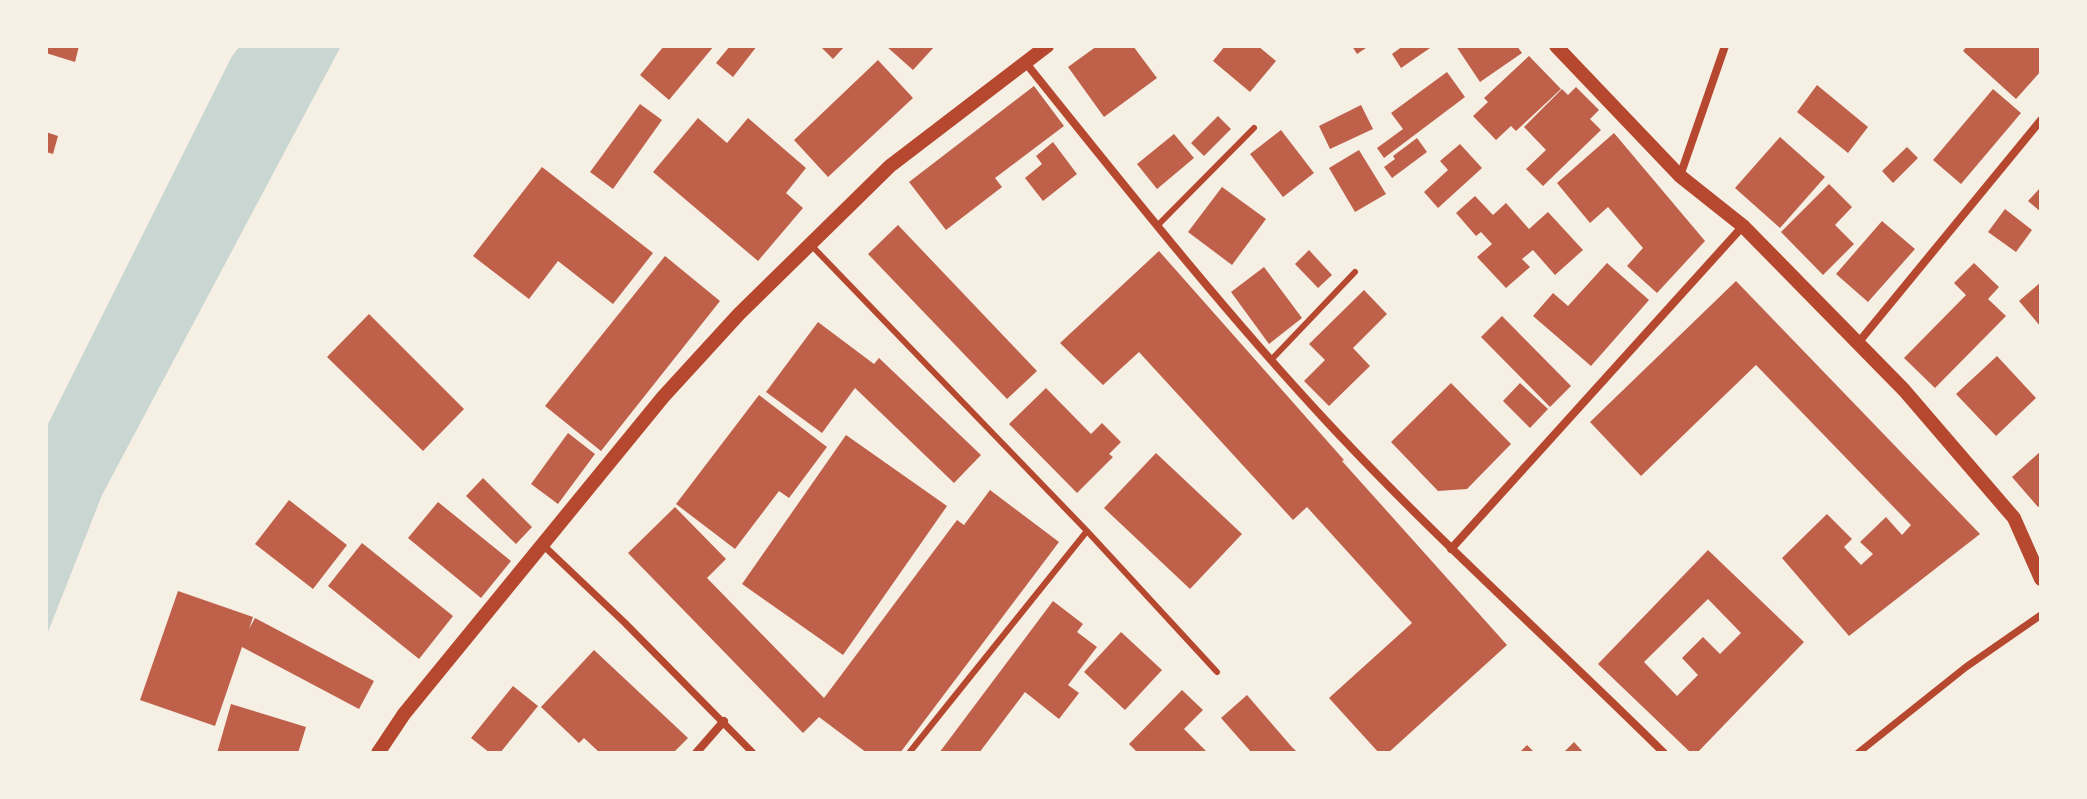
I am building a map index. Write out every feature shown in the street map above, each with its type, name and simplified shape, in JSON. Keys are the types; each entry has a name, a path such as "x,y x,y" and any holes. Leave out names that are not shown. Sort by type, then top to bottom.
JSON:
{"street":[{"path":"378,753 404,714 663,397 810,243 890,166 1047,46"},
{"path":"1556,46 1680,176 1743,226 1904,390 2014,518 2041,579"},
{"path":"1680,176 1725,46"},
{"path":"1024,62 1157,226 1326,421 1451,549 1664,753"},
{"path":"1858,343 2041,120"},
{"path":"1451,549 1743,226"},
{"path":"543,545 753,753"},
{"path":"1858,753 1966,667 2041,615"},
{"path":"696,753 724,721"}],"lane":[{"path":"1157,226 1254,128"},
{"path":"810,243 1087,531 1217,672"},
{"path":"1272,359 1355,272"},
{"path":"909,753 1087,531"}],"shaded area":[{"path":"240,46 341,46 102,495 46,637 46,428 232,56"}],"building":[{"path":"46,46 79,46 75,62 46,53"},
{"path":"664,46 714,46 669,100 640,75"},
{"path":"730,46 757,46 733,77 716,63"},
{"path":"820,46 845,46 833,59"},
{"path":"886,46 935,46 913,70"},
{"path":"1097,46 1133,46 1157,78 1104,117 1068,67"},
{"path":"1225,46 1258,46 1276,61 1250,92 1213,61"},
{"path":"1352,46 1369,46 1357,54"},
{"path":"1403,46 1433,46 1401,68 1392,54"},
{"path":"1456,46 1517,46 1522,53 1480,82"},
{"path":"1967,46 2041,46 2041,71 2016,99 1963,51"},
{"path":"1529,56 1561,89 1516,131 1511,126 1496,140 1473,116 1488,102 1484,98"},
{"path":"878,60 913,98 828,177 794,140"},
{"path":"1447,72 1465,97 1384,158 1377,148 1403,129 1391,113"},
{"path":"1817,85 1868,127 1848,153 1797,112"},
{"path":"1034,86 1064,126 995,178 1002,187 946,230 909,182"},
{"path":"1576,87 1599,110 1590,119 1601,130 1543,186 1526,169 1546,150 1524,127 1562,89 1568,95"},
{"path":"1993,89 2021,113 1961,184 1933,160"},
{"path":"640,104 662,120 613,189 590,172"},
{"path":"1361,105 1373,129 1330,149 1319,126"},
{"path":"1218,116 1231,129 1204,156 1191,143"},
{"path":"698,118 727,143 748,118 806,168 786,193 803,208 758,261 653,172"},
{"path":"1281,130 1314,173 1283,197 1250,154"},
{"path":"46,132 58,136 53,154 46,152"},
{"path":"1614,133 1705,241 1657,293 1627,266 1643,248 1608,207 1590,223 1557,183"},
{"path":"1174,134 1194,158 1157,189 1137,164"},
{"path":"1780,137 1825,177 1780,228 1735,188"},
{"path":"1417,138 1427,152 1392,178 1384,167"},
{"path":"1053,142 1077,174 1043,201 1025,178 1042,164 1036,156"},
{"path":"1460,144 1482,168 1438,208 1424,192 1448,170 1440,161"},
{"path":"1907,147 1918,158 1893,183 1882,171"},
{"path":"1359,150 1386,194 1355,212 1329,168"},
{"path":"542,167 653,253 613,304 558,261 529,299 473,256"},
{"path":"1829,184 1852,207 1835,225 1854,244 1823,275 1781,232"},
{"path":"1222,187 1266,219 1232,265 1188,232"},
{"path":"2041,187 2041,212 2028,201"},
{"path":"1475,196 1493,215 1506,203 1529,229 1548,212 1583,250 1555,275 1533,250 1522,259 1530,267 1506,288 1477,257 1492,244 1481,232 1476,236 1456,213"},
{"path":"2005,209 2032,230 2016,252 1988,232"},
{"path":"1882,221 1915,249 1868,302 1836,274"},
{"path":"898,225 1037,371 1007,399 868,254"},
{"path":"1309,250 1332,275 1318,288 1295,264"},
{"path":"1159,251 1507,645 1388,753 1379,753 1329,698 1412,623 1307,507 1293,520 1139,352 1103,385 1060,343"},
{"path":"665,256 720,301 601,451 545,406"},
{"path":"1607,263 1649,300 1591,366 1533,316 1553,293 1568,306"},
{"path":"1974,263 1999,287 1988,299 2006,316 1935,388 1904,358 1966,295 1954,283"},
{"path":"1264,267 1302,318 1269,344 1231,292"},
{"path":"1736,281 1980,534 1849,636 1782,558 1827,514 1852,539 1844,547 1861,565 1873,554 1860,542 1886,517 1902,535 1911,525 1756,365 1641,476 1590,422"},
{"path":"2041,282 2041,327 2019,301"},
{"path":"1364,290 1387,314 1353,348 1370,366 1329,406 1304,381 1325,360 1309,344"},
{"path":"369,314 464,409 423,451 327,357"},
{"path":"1502,316 1571,386 1550,407 1481,337"},
{"path":"818,322 874,364 879,358 981,455 954,483 855,388 822,433 766,392"},
{"path":"1997,356 2036,398 1996,436 1956,394"},
{"path":"1451,383 1511,444 1467,489 1438,491 1391,442"},
{"path":"1520,383 1548,409 1530,428 1503,401"},
{"path":"1046,388 1091,434 1102,423 1121,442 1109,454 1113,457 1077,493 1009,424"},
{"path":"759,395 827,447 789,498 779,491 735,549 676,504"},
{"path":"568,433 595,454 558,504 531,484"},
{"path":"846,435 947,506 843,655 742,584"},
{"path":"2041,451 2041,504 2038,507 2012,477"},
{"path":"1156,453 1242,534 1190,589 1104,508"},
{"path":"483,478 532,527 516,544 466,496"},
{"path":"990,490 1059,542 900,753 867,753 819,717 803,733 628,553 675,507 726,559 707,578 824,698 957,520 964,525"},
{"path":"289,500 347,545 313,589 255,544"},
{"path":"438,502 511,561 481,598 408,538"},
{"path":"362,543 453,616 419,659 328,586"},
{"path":"1708,550 1804,642 1697,753 1691,753 1598,664","holes":["1708,599 1741,633 1720,654 1703,637 1682,658 1698,675 1677,696 1644,662"]},
{"path":"178,591 253,617 249,629 255,618 374,681 359,709 242,647 215,726 140,700"},
{"path":"1053,601 1083,624 1077,632 1097,647 1068,685 1079,693 1059,719 1025,692 979,753 939,753"},
{"path":"1121,632 1162,670 1125,710 1084,672"},
{"path":"594,650 688,738 673,753 600,753 584,738 579,743 541,707"},
{"path":"513,686 538,706 500,753 490,753 471,738"},
{"path":"1182,690 1203,710 1184,729 1208,753 1138,753 1129,744"},
{"path":"1247,695 1298,753 1252,753 1221,718"},
{"path":"231,704 306,727 298,753 217,753"},
{"path":"1574,742 1584,753 1563,753"},
{"path":"1527,745 1535,753 1519,753"}]}
